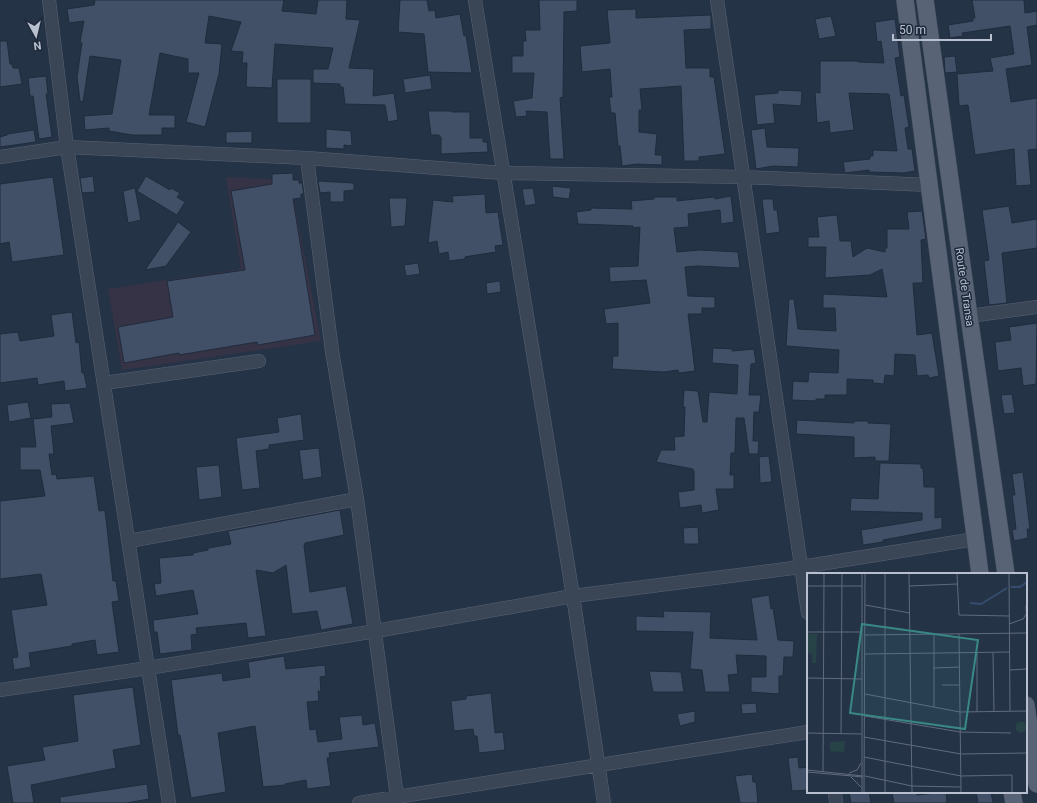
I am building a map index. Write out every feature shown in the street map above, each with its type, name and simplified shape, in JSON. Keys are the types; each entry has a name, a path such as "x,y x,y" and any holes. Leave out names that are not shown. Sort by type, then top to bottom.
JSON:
{"main road":[{"name":"Route de Transa","path":"905,0 980,573"},
{"name":"Route de Transa","path":"925,0 968,316 1006,573"},
{"path":"1027,708 1034,730 1037,784"},
{"path":"1012,793 1014,803"}],"street":[{"path":"49,0 68,147 169,803"},
{"path":"475,0 574,596 597,764 604,803"},
{"path":"717,0 807,606"},
{"path":"0,157 68,147 307,158 503,173 743,177 930,185"},
{"path":"307,158 332,351 357,499 376,631 397,797"},
{"path":"968,316 1037,307"},
{"path":"104,383 259,361"},
{"path":"129,541 357,499"},
{"path":"0,690 148,668 376,631 574,596 801,567 975,539"},
{"path":"358,803 597,764 807,732"},
{"path":"835,793 836,803"}],"shaded area":[{"path":"226,177 290,180 321,341 122,370 108,289 241,269"}],"building":[{"path":"95,0 284,0 282,11 316,14 318,0 347,0 346,19 360,20 349,68 374,69 373,96 394,93 398,120 388,122 385,105 345,104 343,87 340,87 340,84 313,83 313,69 328,69 333,48 275,44 272,88 246,87 247,63 242,63 243,52 231,51 241,22 209,16 205,43 222,44 219,74 205,127 186,122 199,73 188,73 188,59 160,53 149,115 175,115 175,128 162,128 162,135 132,135 109,131 109,128 85,130 84,116 112,114 121,60 90,56 83,102 80,101 77,77 82,43 80,42 84,21 69,23 67,9 94,5"},
{"path":"400,0 427,0 429,11 435,10 436,18 460,14 464,36 466,35 472,73 428,72 424,34 398,32"},
{"path":"539,0 577,0 577,11 564,12 563,97 560,98 564,159 550,159 547,112 526,111 527,116 516,117 513,101 532,98 534,73 512,73 512,56 523,56 523,41 526,41 525,30 540,30"},
{"path":"972,0 1024,0 1025,13 1037,11 1037,25 1027,27 1032,65 1006,69 1011,102 1037,98 1037,149 1028,150 1031,185 1016,186 1014,149 975,155 968,105 959,106 957,74 993,71 990,58 1014,54 1010,26 962,33 963,36 950,38 948,25 973,21 973,18 975,18"},
{"path":"636,9 636,18 711,15 711,29 684,30 686,68 710,68 710,77 714,77 725,154 699,157 699,161 684,161 681,86 640,89 642,110 639,110 639,132 657,134 655,155 662,155 662,165 637,164 622,166 620,146 618,146 615,113 611,113 609,97 612,97 610,69 582,72 580,46 610,43 607,10"},
{"path":"831,16 836,36 819,39 815,19"},
{"path":"895,19 900,57 895,58 901,96 904,95 909,127 905,128 908,149 912,149 915,171 904,173 869,172 869,170 845,173 843,162 870,159 870,156 873,156 873,150 897,151 889,94 849,93 854,130 830,133 829,121 817,123 815,92 820,93 820,61 884,63 881,41 877,42 875,22"},
{"path":"0,41 7,41 10,64 12,64 13,68 19,68 22,84 0,87"},
{"path":"955,56 957,72 945,73 944,57"},
{"path":"430,75 432,89 405,93 403,79"},
{"path":"46,76 48,94 46,94 52,137 39,139 33,96 30,96 28,78"},
{"path":"277,79 311,79 311,123 277,123"},
{"path":"778,90 802,91 801,106 773,104 775,123 757,125 754,95 778,93"},
{"path":"428,111 470,112 470,138 483,138 483,142 487,142 488,152 441,154 441,137 439,135 431,135"},
{"path":"765,128 767,147 799,148 798,167 773,166 756,169 751,130"},
{"path":"326,129 351,131 352,146 344,145 344,149 326,148"},
{"path":"34,130 36,142 0,147 0,137 7,134"},
{"path":"252,131 252,143 226,143 226,132"},
{"path":"293,173 293,180 299,180 299,183 302,183 304,194 301,194 301,198 293,199 315,335 258,345 257,342 179,355 179,353 124,363 118,327 173,317 167,281 245,270 231,191 272,184 272,174"},
{"path":"93,176 95,192 82,193 80,178"},
{"path":"146,176 170,190 171,188 180,193 177,197 185,202 177,215 137,191"},
{"path":"53,177 64,255 12,262 9,242 0,244 0,184"},
{"path":"318,181 354,183 354,190 344,191 344,202 330,202 330,192 320,193"},
{"path":"552,186 571,188 569,199 553,197"},
{"path":"135,188 141,220 128,223 123,191"},
{"path":"533,188 536,204 525,206 522,189"},
{"path":"485,194 486,213 498,212 503,245 495,246 496,252 449,261 448,252 439,254 437,241 428,243 433,200 453,202 452,196"},
{"path":"731,196 734,222 721,224 720,210 688,214 689,227 674,228 677,252 700,250 738,252 740,268 698,266 685,267 688,296 715,297 715,308 702,308 702,314 688,314 695,371 679,373 678,370 664,372 612,369 613,356 618,356 618,323 606,324 604,309 650,303 646,280 610,282 609,267 638,266 640,227 633,228 633,226 578,224 576,212 591,210 591,208 632,209 631,201 654,199 654,197 677,197 677,201 714,197 715,199"},
{"path":"389,198 407,198 405,226 391,227"},
{"path":"762,199 773,199 774,210 777,210 780,232 766,234"},
{"path":"1009,206 1012,223 1037,219 1037,248 1002,253 1007,303 989,305 984,261 989,260 982,210"},
{"path":"922,211 926,239 921,240 923,283 913,283 917,335 932,333 939,376 929,378 928,375 917,376 915,355 895,354 894,376 885,375 884,384 873,383 873,380 847,379 847,395 825,395 825,399 816,399 816,401 792,400 793,381 808,382 809,372 838,373 839,350 786,346 789,299 794,299 798,329 836,331 835,308 823,308 823,294 887,297 882,269 870,275 825,278 826,247 808,247 808,237 819,237 817,217 837,215 840,241 851,241 853,257 867,248 885,252 885,248 887,248 887,229 909,229 907,212"},
{"path":"178,222 191,232 166,266 145,270"},
{"path":"418,263 420,274 406,276 404,265"},
{"path":"499,281 501,292 487,294 486,283"},
{"path":"72,312 76,343 79,342 82,373 84,373 87,388 65,391 64,381 38,385 37,378 0,383 0,334 18,332 20,341 54,336 51,315"},
{"path":"1037,323 1036,384 1023,386 1021,368 998,371 995,342 1011,340 1009,327"},
{"path":"713,348 733,349 732,351 754,349 756,363 751,364 749,395 761,395 759,412 754,412 753,441 759,441 758,454 749,454 744,418 736,418 735,453 731,453 730,475 734,475 734,489 716,489 719,510 702,513 701,505 680,508 678,492 694,490 693,469 656,462 661,450 675,450 674,437 684,436 684,390 698,391 703,422 707,422 709,392 737,394 738,365 712,363"},
{"path":"1012,394 1015,413 1004,414 1001,395"},
{"path":"28,402 31,418 9,422 7,405"},
{"path":"70,403 74,423 51,426 54,454 49,454 52,475 56,474 57,479 94,476 99,511 105,510 113,581 116,581 119,601 112,602 119,652 97,655 95,640 72,644 72,646 29,653 31,667 14,670 12,658 18,657 11,610 47,605 41,574 0,579 0,501 45,496 40,470 20,470 20,447 36,447 33,419 52,417 51,404"},
{"path":"301,414 304,440 269,445 269,449 256,451 260,488 242,490 236,438 279,432 277,418"},
{"path":"797,420 854,423 854,421 868,421 868,423 891,424 889,461 875,461 875,457 854,458 854,437 796,434"},
{"path":"319,448 322,477 303,480 299,450"},
{"path":"769,456 772,482 760,483 759,457"},
{"path":"880,463 921,464 921,468 923,468 924,487 935,487 935,518 942,517 942,529 863,545 861,530 922,520 922,513 850,511 851,498 878,499"},
{"path":"219,465 222,497 199,500 196,467"},
{"path":"1023,472 1030,529 1027,529 1028,538 1014,541 1012,530 1016,529 1012,495 1015,495 1012,474"},
{"path":"340,510 344,535 305,543 304,546 310,592 346,586 353,624 321,630 317,611 292,614 286,565 273,573 256,570 266,636 248,638 246,623 196,628 197,634 191,635 192,650 160,654 157,632 154,632 153,620 198,614 193,590 156,596 154,584 161,583 159,558 193,555 193,553 208,550 208,548 231,544 228,531"},
{"path":"698,527 699,544 684,544 683,528"},
{"path":"769,595 771,609 773,608 778,640 794,641 793,657 784,657 783,676 779,676 779,694 751,692 751,677 766,677 766,656 736,655 738,674 728,675 730,692 705,692 702,670 690,669 693,632 636,631 636,616 664,617 663,611 711,612 710,638 757,640 751,598"},
{"path":"284,656 286,669 325,665 326,676 320,677 321,691 318,691 319,701 307,702 310,730 316,729 318,742 342,739 339,717 362,715 363,725 375,723 379,747 329,753 330,758 327,758 331,786 307,789 306,780 285,785 263,787 255,726 218,733 226,792 191,798 180,735 178,735 171,680 222,673 223,681 250,677 248,662"},
{"path":"649,671 681,672 684,692 653,692"},
{"path":"133,687 141,745 113,750 116,768 31,785 34,803 13,803 7,766 45,760 42,747 78,741 73,695"},
{"path":"491,693 495,733 503,732 505,750 479,753 477,736 474,736 473,729 454,731 451,701 466,699 466,696"},
{"path":"756,703 757,713 742,714 741,704"},
{"path":"695,711 695,722 680,726 677,714"},
{"path":"798,757 799,768 807,767 807,790 792,791 788,758"},
{"path":"752,774 753,782 756,782 758,803 740,803 735,776"},
{"path":"147,784 149,799 126,803 60,803 60,797"},
{"path":"849,793 869,793 871,803 851,803"},
{"path":"892,793 917,793 917,795 946,793 947,803 894,803"},
{"path":"976,793 991,793 993,803 978,803"}]}
